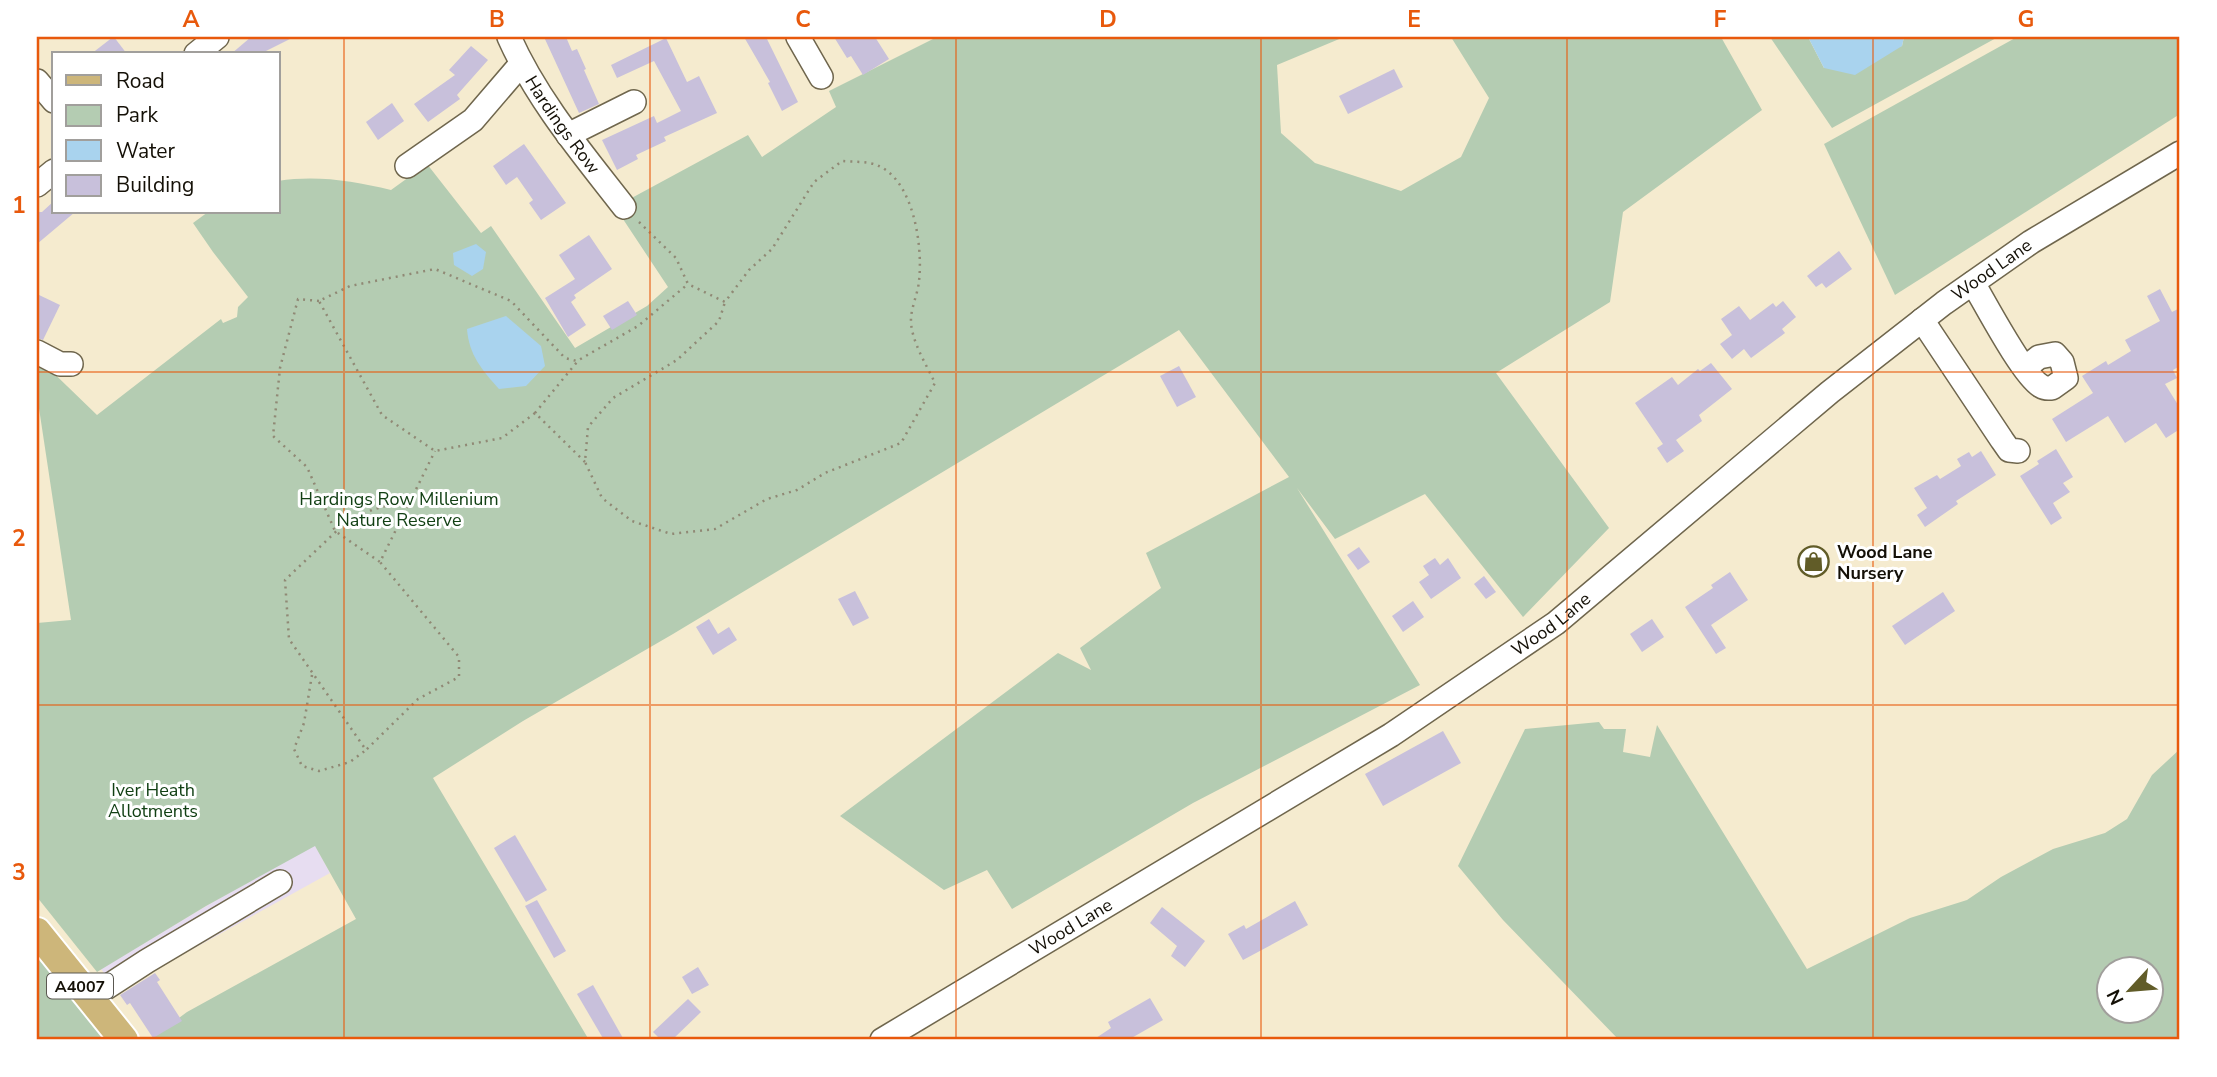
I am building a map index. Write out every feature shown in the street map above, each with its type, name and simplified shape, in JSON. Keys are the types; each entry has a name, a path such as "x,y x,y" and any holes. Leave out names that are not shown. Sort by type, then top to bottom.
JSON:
{"main road":[{"name":"A4007","path":"37,932 124,1040"}],"street":[{"path":"198,52 217,37"},
{"name":"Hardings Row","path":"509,37 521,64 568,135 624,207"},
{"path":"798,37 821,78"},
{"path":"407,166 473,120 521,64"},
{"path":"37,81 52,99"},
{"path":"568,135 634,102"},
{"name":"Wood Lane","path":"882,1040 1391,735 1556,623 1830,392 1922,320 2031,242 2180,153"},
{"path":"37,185 52,173"},
{"path":"1973,282 2025,368"},
{"path":"1922,320 2009,450 2018,451"},
{"path":"37,352 60,363 71,364"},
{"path":"90,998 280,882"}],"path":[{"path":"535,413 586,462 602,498 632,522 671,534 715,529 767,499 797,490 825,473 901,443 935,383 917,344 911,319 919,282 920,249 908,197 897,179 878,165 842,161 814,182 772,248 749,270 724,302 719,321 677,360 613,398 588,427 586,462"},
{"path":"624,207 676,258 688,284 724,302"},
{"path":"312,674 304,723 294,748 302,766 319,771 350,762 366,751 418,699 459,677 458,657 380,562 335,531 307,467 273,436 280,368 298,299 319,301 350,286 435,270 511,301 565,358 577,362"},
{"path":"319,301 382,415 435,451 502,438 535,413 577,362 638,326 688,284"},
{"path":"380,562 435,451"},
{"path":"366,751 289,639 285,580 345,523 372,510 412,498"}],"shaded area":[{"path":"315,845 330,873 151,972 120,994 101,969 206,906"}],"green space":[{"path":"937,37 1344,37 1277,65 1281,133 1315,163 1401,191 1461,157 1489,98 1451,37 1721,37 1762,110 1623,212 1610,302 1496,373 1609,528 1523,617 1425,494 1335,539 1297,488 1420,685 1193,803 1012,909 987,870 944,890 840,816 1058,653 1091,670 1080,648 1161,588 1146,553 1289,477 1179,330 523,721 433,778 589,1040 153,1040 152,1038 187,1012 356,919 315,846 206,906 97,972 37,897 37,623 71,620 37,395 37,357 97,415 221,319 223,323 237,317 238,307 248,297 193,223 205,214 280,214 280,181 335,180 391,190 427,164 481,233 491,226 575,348 647,306 668,287 615,207 748,135 762,157 836,107 829,91"},
{"path":"1770,37 1808,37 1824,68 1902,46 1904,37 1998,37 1832,128"},
{"path":"2017,37 2180,37 2180,114 1895,295 1824,144"},
{"path":"1599,722 1604,729 1626,729 1623,752 1650,757 1657,725 1807,969 1910,918 1967,900 2001,877 2053,849 2105,833 2127,819 2152,775 2180,749 2180,1040 1619,1040 1503,920 1458,866 1525,729"},
{"path":"37,950 111,1040 37,1040"}],"water":[{"path":"1808,37 1904,37 1902,46 1855,75 1824,68"},
{"path":"476,244 486,252 483,269 472,276 454,265 453,253"},
{"path":"506,316 541,346 545,366 526,386 499,389 482,369 474,354 467,329"}],"building":[{"path":"113,37 125,52 94,52"},
{"path":"251,37 294,37 264,52 233,52"},
{"path":"544,37 566,37 572,51 577,49 599,104 579,113"},
{"path":"744,37 766,37 798,102 782,111 768,83 770,82"},
{"path":"834,37 875,37 889,59 863,75 851,56 847,58"},
{"path":"666,38 687,82 699,76 717,113 664,137 666,141 636,155 638,159 617,170 602,140 654,116 657,123 681,111 654,61 617,78 611,65"},
{"path":"471,46 488,60 457,95 460,99 428,122 414,104 455,75 449,70"},
{"path":"1394,69 1403,87 1348,114 1339,96"},
{"path":"392,103 404,121 378,140 366,122"},
{"path":"524,144 566,203 541,220 529,203 533,200 517,177 506,185 493,166"},
{"path":"52,203 52,214 73,214 37,244 37,212 42,212"},
{"path":"589,235 612,269 574,295 576,298 571,302 586,325 568,337 545,298 575,279 559,255"},
{"path":"1839,251 1852,269 1826,288 1822,283 1816,287 1807,276"},
{"path":"2160,289 2172,312 2180,308 2180,366 2173,370 2177,378 2165,384 2180,408 2180,429 2166,438 2156,423 2125,443 2108,416 2066,442 2052,419 2093,393 2082,376 2106,361 2108,365 2131,351 2125,340 2160,321 2147,296"},
{"path":"37,294 60,305 43,340 37,338"},
{"path":"628,301 637,315 612,330 603,316"},
{"path":"1783,301 1796,317 1782,329 1785,333 1751,358 1744,349 1732,359 1720,344 1732,335 1721,319 1739,306 1750,320 1773,303 1776,307"},
{"path":"1711,363 1732,389 1699,415 1702,421 1676,440 1684,451 1667,463 1657,448 1663,444 1635,403 1672,377 1678,385 1698,369 1700,371"},
{"path":"1179,366 1196,397 1177,407 1160,376"},
{"path":"2056,449 2073,477 2063,483 2070,492 2053,503 2062,518 2051,525 2020,476"},
{"path":"1981,451 1996,475 1956,501 1958,504 1925,527 1917,515 1927,508 1914,488 1937,475 1940,479 1961,466 1957,459 1969,452 1972,457"},
{"path":"1359,547 1370,562 1358,570 1347,555"},
{"path":"1435,558 1440,565 1448,558 1461,578 1431,599 1419,582 1429,575 1423,566"},
{"path":"1730,572 1748,600 1711,625 1726,648 1716,654 1685,607 1713,588 1711,585"},
{"path":"1484,576 1496,592 1486,599 1474,584"},
{"path":"855,591 869,618 853,626 838,599"},
{"path":"1943,592 1955,611 1905,645 1892,626"},
{"path":"1413,601 1424,617 1403,632 1392,616"},
{"path":"709,619 718,634 729,627 737,640 713,655 696,627"},
{"path":"1652,619 1664,637 1642,652 1630,634"},
{"path":"1443,731 1461,763 1383,806 1365,774"},
{"path":"515,835 547,890 526,902 494,848"},
{"path":"537,900 566,951 554,958 525,906"},
{"path":"1295,901 1308,925 1243,960 1228,934 1244,925 1246,929"},
{"path":"1162,907 1205,941 1185,967 1171,956 1177,946 1150,923"},
{"path":"698,967 709,985 692,994 682,977"},
{"path":"155,973 160,980 157,982 182,1021 153,1038 130,1003 127,1005 120,995"},
{"path":"593,985 624,1040 604,1040 577,994"},
{"path":"1150,998 1163,1020 1128,1040 1093,1040 1111,1028 1108,1022"},
{"path":"688,999 701,1012 672,1040 661,1040 653,1032"}],"place":[{"name":"Wood Lane Nursery","path":"1814,562"}],"park label":[{"name":"Hardings Row Millenium Nature Reserve","path":"399,509"},
{"name":"Iver Heath Allotments","path":"153,800"}]}
